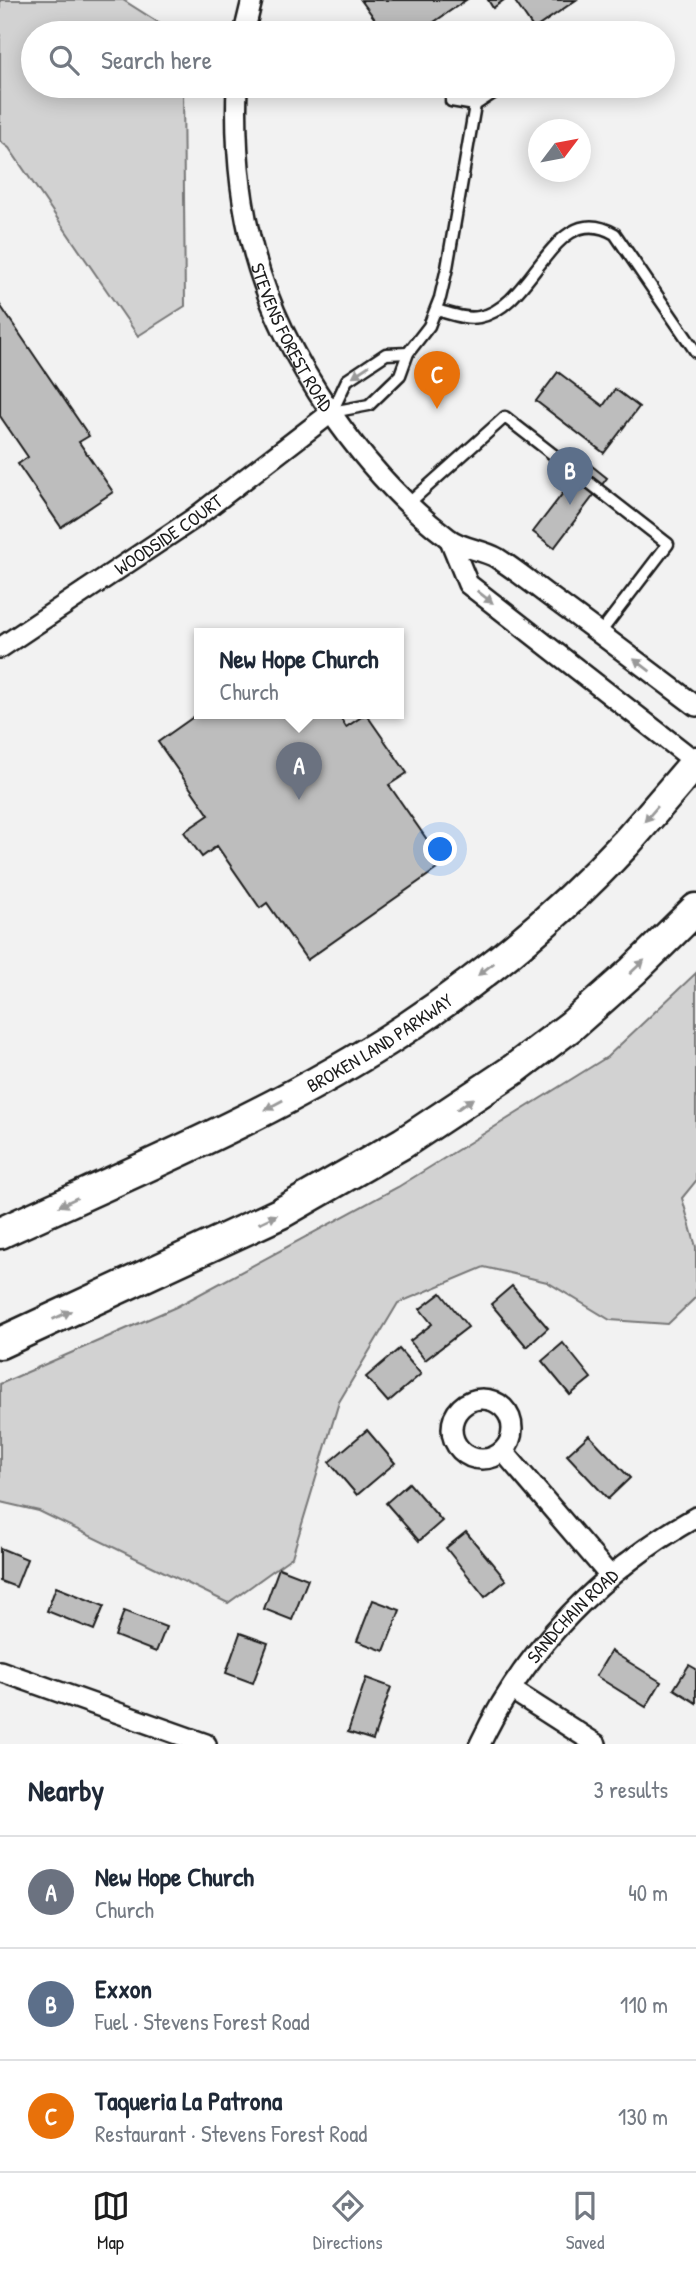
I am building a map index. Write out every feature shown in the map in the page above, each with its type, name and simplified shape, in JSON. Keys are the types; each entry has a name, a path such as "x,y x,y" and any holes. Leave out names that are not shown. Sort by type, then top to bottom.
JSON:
{"main road":[{"name":"BROKEN LAND PARKWAY","path":"0,1233 239,1124 355,1060 406,1028 515,946 570,897 626,843 696,762"},
{"path":"0,1343 281,1213 423,1131 513,1070 571,1026 633,971 696,909"}],"street":[{"path":"247,21 253,0"},
{"name":"STEVENS FOREST ROAD","path":"237,98 237,150 241,187 255,256 284,331 305,370 362,453 409,503 450,540 495,556 696,706"},
{"name":"WOODSIDE COURT","path":"0,648 192,519 332,412"},
{"name":"STEVENS FOREST ROAD","path":"450,540 468,584 696,762"},
{"path":"503,1451 610,1576"},
{"name":"SANDCHAIN ROAD","path":"480,1744 540,1649 573,1611 643,1550 696,1517"},
{"path":"0,1671 206,1744"},
{"path":"512,1690 596,1744"}],"lane":[{"path":"451,98 475,105 486,98"},
{"path":"332,412 369,405 400,376 408,354 429,326 447,268 475,105"},
{"path":"436,310 468,318 480,317 497,310 521,290 569,231 582,226 605,228 615,234 696,352"},
{"path":"332,412 347,380 386,354 408,354"},
{"path":"409,503 505,417 668,544 600,633"}],"shaded area":[{"path":"0,0 123,0 156,21 21,21 21,98 183,98 185,306 138,336 9,148 0,141"},
{"path":"696,973 696,1181 682,1198 696,1247 696,1297 668,1324 610,1320 547,1282 484,1267 398,1303 339,1402 292,1557 228,1603 39,1511 0,1502 0,1384 176,1307 398,1187 607,1057"}],"building":[{"path":"361,0 466,0 435,21 376,21"},
{"path":"488,0 504,0 493,8"},
{"path":"514,0 576,0 546,21 528,21"},
{"path":"0,305 89,436 79,442 113,492 61,527 18,464 28,457 0,416"},
{"path":"558,372 603,406 615,389 639,407 604,453 536,401"},
{"path":"587,462 607,478 554,548 533,532"},
{"path":"194,717 194,719 341,719 346,727 358,719 369,719 407,773 389,785 444,864 307,960 267,903 260,908 217,846 202,857 184,832 209,815 158,742"},
{"path":"512,1286 548,1328 527,1347 491,1304"},
{"path":"441,1293 468,1327 425,1360 410,1341 432,1324 420,1309"},
{"path":"563,1343 591,1378 570,1395 542,1361"},
{"path":"399,1349 421,1374 388,1402 366,1377"},
{"path":"367,1430 395,1463 357,1495 329,1462"},
{"path":"589,1435 630,1478 608,1499 567,1455"},
{"path":"409,1483 442,1521 419,1541 386,1503"},
{"path":"466,1532 506,1580 485,1597 446,1548"},
{"path":"0,1548 27,1559 16,1587 0,1581"},
{"path":"279,1568 308,1579 292,1620 264,1609"},
{"path":"56,1587 104,1606 94,1630 47,1611"},
{"path":"373,1600 400,1610 384,1651 357,1641"},
{"path":"124,1611 166,1627 156,1652 115,1636"},
{"path":"240,1633 268,1643 253,1683 226,1673"},
{"path":"611,1651 661,1682 646,1707 596,1676"},
{"path":"689,1665 696,1669 696,1703 674,1689"},
{"path":"366,1678 391,1687 373,1740 348,1732"}],"place":[{"name":"Taqueria La Patrona","path":"437,409"},
{"name":"Exxon","path":"570,505"},
{"name":"New Hope Church","path":"299,800"}]}
